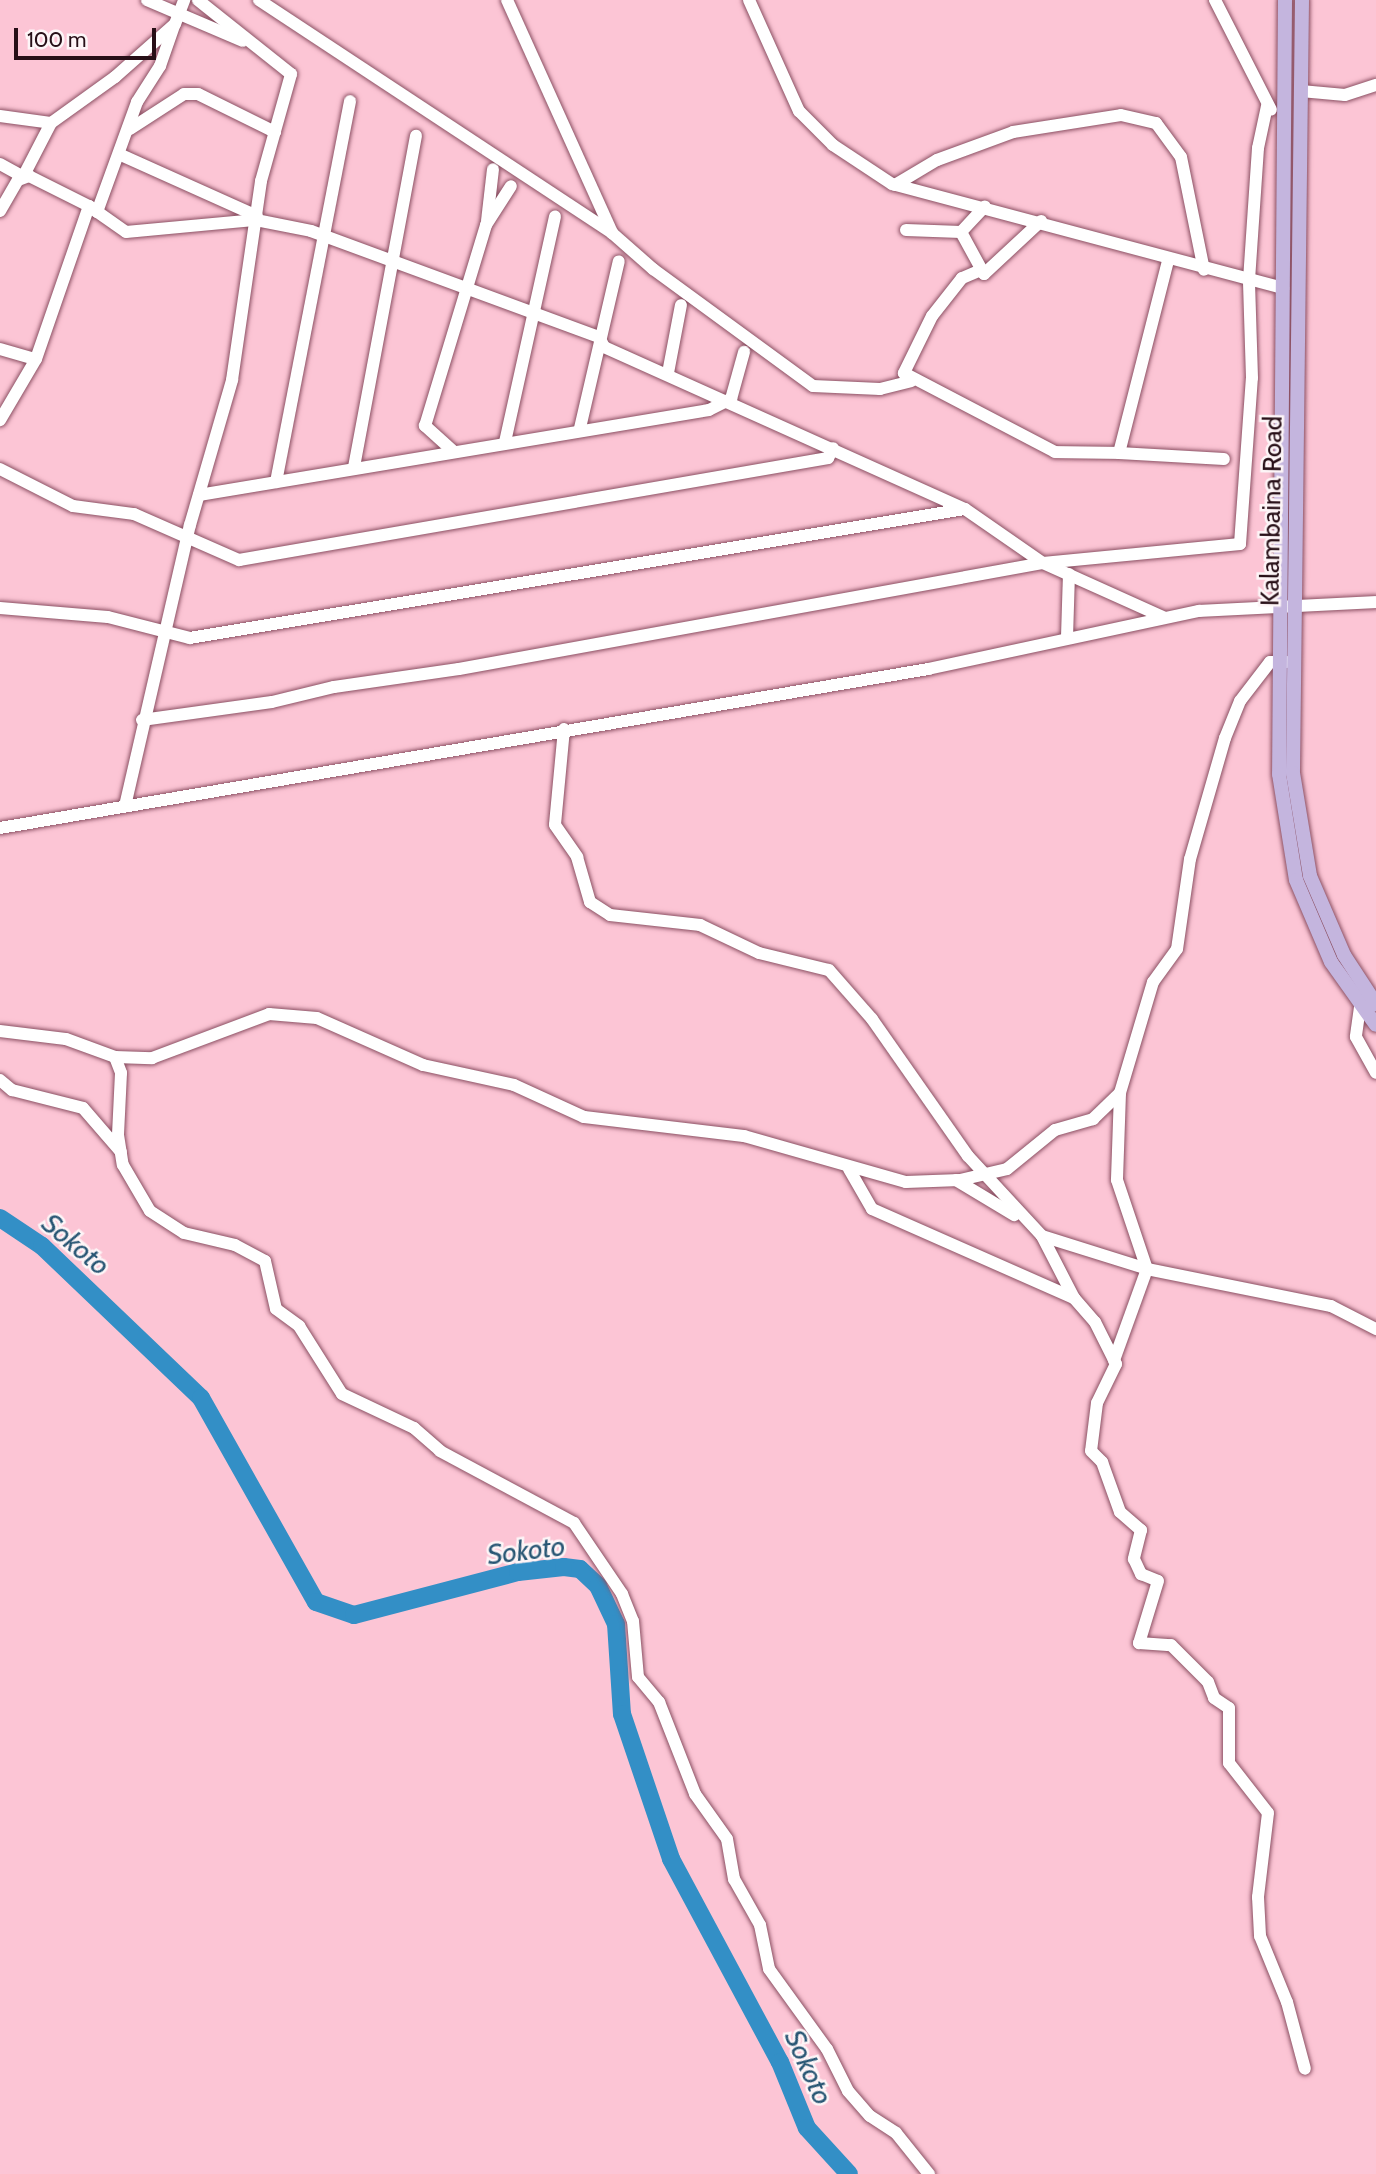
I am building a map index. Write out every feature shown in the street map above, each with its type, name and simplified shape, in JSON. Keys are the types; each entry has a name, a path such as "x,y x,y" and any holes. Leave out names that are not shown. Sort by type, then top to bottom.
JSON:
{"main road":[{"path":"1285,0 1280,606 1287,662 1279,774 1296,880 1331,962 1360,1007 1376,1025"},
{"name":"Kalambaina Road","path":"1302,0 1295,602 1287,662 1293,774 1310,876 1344,955 1376,1004"}],"street":[{"path":"147,0 177,19 258,48"},
{"path":"0,420 36,359 93,209 121,155 136,102 160,66 184,0"},
{"path":"125,806 142,720 167,636 198,495 232,380 256,218 291,74 198,0"},
{"path":"258,0 612,233 653,270 813,386 880,389 911,382"},
{"path":"508,0 523,45 612,233"},
{"path":"749,0 799,111 833,145 895,185 1041,221 1168,261 1283,288"},
{"path":"142,720 272,702 334,687 459,669 1043,562 1240,544 1252,378 1249,280 1267,106 1215,0"},
{"path":"0,211 23,177 51,123 115,77 177,19"},
{"path":"1301,91 1345,95 1376,85"},
{"path":"130,129 184,94 198,94 275,132"},
{"path":"276,482 350,101"},
{"path":"1267,106 1284,115"},
{"path":"0,116 51,123"},
{"path":"895,185 937,160 1013,132 1121,116 1156,123 1181,157 1204,270"},
{"path":"354,467 416,136"},
{"path":"121,155 256,218 322,235 599,337 604,346 731,399 965,509 1043,562 1164,617"},
{"path":"0,164 23,177 43,180 126,232 256,218"},
{"path":"453,451 425,426 486,225 493,169"},
{"path":"486,225 512,186"},
{"path":"906,230 961,232 985,206"},
{"path":"505,442 555,216"},
{"path":"961,232 984,274 1041,221"},
{"path":"580,428 599,337 619,261"},
{"path":"1119,453 1168,261"},
{"path":"981,270 962,278 932,316 904,373 911,382 1055,452 1224,459"},
{"path":"668,373 681,305"},
{"path":"0,349 36,359"},
{"path":"198,495 580,428 709,410 731,399 744,352"},
{"path":"0,468 73,506 134,514 188,535 239,560 290,554 828,458 833,448"},
{"path":"0,608 108,617 167,636 190,638 334,616 705,548 965,509"},
{"path":"1067,637 1069,574"},
{"path":"0,828 564,729 928,669 1164,617 1280,606 1295,602 1376,602"},
{"path":"1287,662 1270,662 1240,701 1225,738 1190,859 1177,949 1153,982 1120,1093 1117,1180 1147,1269 1097,1403 1091,1451 1102,1462 1120,1512 1141,1530 1134,1559 1142,1574 1158,1581 1139,1643 1171,1646 1208,1682 1214,1698 1229,1708 1229,1763 1268,1813 1258,1897 1259,1936 1287,2002 1305,2069"},
{"path":"564,729 555,825 578,857 590,902 610,915 700,925 759,953 829,971 872,1020 983,1174 1042,1236 1074,1298 1095,1322 1114,1360"},
{"path":"1360,1007 1356,1037 1376,1073"},
{"path":"0,1031 66,1039 116,1057 152,1058 269,1014 317,1018 423,1065 514,1085 584,1117 744,1136 849,1169 906,1182 956,1180 1007,1169 1055,1130 1093,1119 1120,1093"},
{"path":"116,1057 121,1073 121,1153"},
{"path":"0,1080 12,1090 83,1108 121,1153 150,1211 184,1233 235,1245 265,1261 276,1309 299,1326 342,1394 414,1428 439,1451 574,1523 622,1594 633,1621 638,1677 659,1702 695,1794 727,1839 734,1879 760,1925 769,1969 827,2049 848,2091 870,2116 896,2133 929,2174"},
{"path":"849,1169 872,1209 1074,1298"},
{"path":"956,1180 1024,1219"},
{"path":"1042,1236 1147,1269 1331,1306 1376,1329"}],"waterway":[{"name":"Sokoto","path":"0,1218 42,1246 201,1398 316,1602 354,1615 518,1572 564,1567 580,1569 598,1586 616,1624 622,1714 671,1859 780,2062 807,2128 849,2174"}]}
